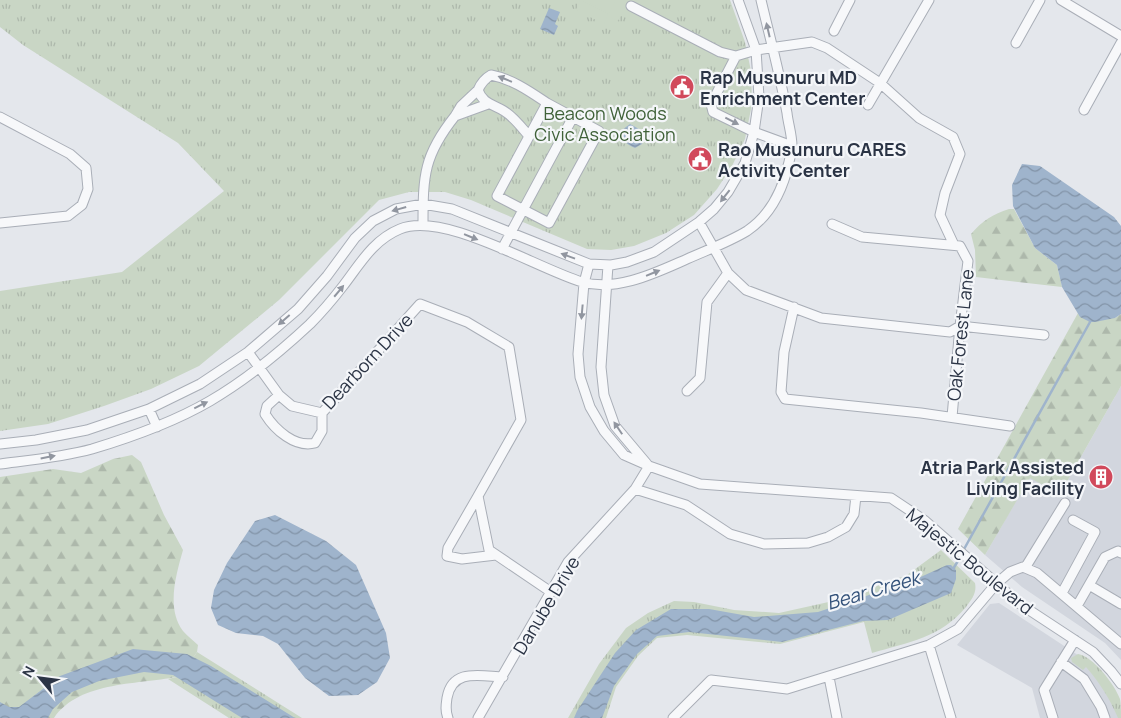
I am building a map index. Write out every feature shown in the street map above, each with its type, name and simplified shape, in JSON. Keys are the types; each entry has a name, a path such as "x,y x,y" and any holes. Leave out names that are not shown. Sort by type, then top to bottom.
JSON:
{"street":[{"path":"0,444 36,440 86,430 149,409 200,384 248,352 298,309 327,276 355,238 373,221 396,209 423,204 452,209 589,264 608,265 627,262 654,252 699,222 714,209 728,192 744,163 754,132 759,98 756,50 738,0"},
{"path":"0,464 92,449 157,427 210,401 259,368 311,323 342,288 369,250 384,237 402,227 423,224 447,228 584,283 606,285 640,279 747,231 763,218 775,202 785,179 792,146 761,0"},
{"path":"834,31 850,0"},
{"path":"868,105 929,0"},
{"path":"1016,43 1040,0"},
{"path":"1062,0 1121,36"},
{"path":"631,6 720,52 736,56 711,104 713,112 754,132 792,146"},
{"name":"Oak Forest Lane","path":"736,56 756,50 812,42 826,48 880,83 920,118 953,137 960,154 944,193 940,215 954,245 960,246 968,261 952,417"},
{"path":"1084,110 1121,43"},
{"path":"423,224 424,175 428,161 442,132 461,106 478,90 484,78 491,75 501,77 525,88 547,103 599,131 549,223 498,196 547,103"},
{"path":"478,90 480,96 488,104 505,111 529,136"},
{"path":"455,116 488,104"},
{"path":"502,250 573,117"},
{"path":"0,118 70,154 86,168 88,189 82,205 68,216 0,223"},
{"path":"699,222 715,246 728,273 746,290 821,318 950,332 960,326 1044,335"},
{"path":"832,224 862,237 954,245"},
{"name":"Majestic Boulevard","path":"589,264 584,283 578,354 580,377 590,407 604,431 624,455 700,484 891,498 924,520 1020,604 1093,652 1112,671 1121,684"},
{"path":"608,265 601,367 604,396 615,426 649,466"},
{"path":"687,391 700,378 707,302 728,273"},
{"name":"Dearborn Drive","path":"248,352 279,395 292,406 322,413 420,304 467,322 509,347 521,420 478,496"},
{"path":"794,307 784,352 781,392 785,399 952,417 1010,426"},
{"path":"279,395 267,406 264,414 271,424 296,443 306,445 315,443 322,431 322,413"},
{"path":"149,409 157,427"},
{"name":"Danube Drive","path":"478,718 568,562 635,489 649,466"},
{"path":"635,489 686,505 730,534 764,544 808,543 828,537 846,528 854,514 856,496"},
{"path":"478,496 489,550 551,592"},
{"path":"478,496 448,548 447,556 462,559 496,555"},
{"path":"1025,568 1065,503"},
{"path":"1062,593 1095,532 1073,520"},
{"path":"1077,606 1105,557 1118,551 1121,553"},
{"path":"673,718 711,680 787,689 829,678 929,645 958,629 996,584 1010,572 1023,567 1037,572 1121,644"},
{"path":"1089,585 1121,604"},
{"path":"1053,718 1044,690 1074,640"},
{"path":"929,645 953,716"},
{"path":"1061,662 1084,679 1101,707 1105,718"},
{"path":"448,718 446,712 448,690 454,681 461,677 472,675 503,677"},
{"path":"829,678 837,718"}],"shaded area":[{"path":"1121,386 1121,660 1105,643 1022,587 985,555 1030,477 1060,494"},
{"path":"999,603 1090,663 1121,718 1040,718 1032,688 957,645 990,604"}],"green space":[{"name":"Beacon Woods Civic Association","path":"0,0 730,0 745,42 751,71 752,104 745,139 732,166 717,189 694,215 666,233 634,246 611,250 587,249 471,200 445,192 409,192 379,200 279,300 199,366 151,389 104,406 48,424 0,431 0,291 122,272 224,191 178,143 23,45 0,27"},
{"path":"580,0 608,14 604,24 576,10"},
{"path":"585,0 616,0 609,13"},
{"path":"617,0 629,0 618,21 609,16"},
{"path":"1009,209 1014,209 1035,248 1057,265 1062,287 976,277 975,250 971,234 988,218"},
{"path":"1078,313 1080,317 1115,318 1121,314 1121,386 1060,494 1030,478 985,555 958,529"},
{"path":"132,455 141,462 164,515 183,550 175,581 175,612 183,631 198,645 197,652 181,676 95,690 65,706 54,718 0,718 0,477 53,469 81,473 113,459"},
{"path":"941,550 975,583 974,596 966,607 946,626 923,638 872,653 864,622 780,644 687,635 657,638 638,656 616,687 606,718 568,718 599,664 626,628 648,613 674,601 694,602 734,610 779,613 842,599 907,575"},
{"path":"197,652 302,718 229,718 168,679 181,676"},
{"path":"1078,654 1097,665 1113,686 1120,699 1121,718 1118,718 1104,691 1086,667 1083,670 1072,662 1071,658"}],"water":[{"path":"549,8 560,12 555,24 558,26 554,35 540,29"},
{"path":"630,124 639,129 645,136 642,144 635,148 627,143 623,137 622,130"},
{"path":"1022,164 1040,166 1114,217 1121,226 1121,314 1115,318 1090,322 1080,317 1062,287 1057,265 1035,248 1013,206 1012,185"},
{"path":"275,515 326,541 356,565 386,633 390,658 377,682 358,695 329,696 305,678 278,644 263,636 236,633 218,625 211,608 214,590 227,563 255,521"},
{"path":"947,565 951,565 956,570 956,579 951,593 888,620 863,621 782,642 689,632 657,636 637,654 614,686 602,718 574,718 615,653 636,630 671,609 709,609 754,617 818,612 914,580"},
{"path":"133,649 187,654 211,666 295,718 242,718 173,675 144,672 99,681 72,692 53,709 48,718 0,718 0,702 9,707 19,707 60,676"}],"waterway":[{"name":"Bear Creek","path":"963,551 1090,322"},
{"name":"Bear Creek","path":"953,569 961,556"}],"place":[{"name":"Rap Musunuru MD Enrichment Center","path":"682,87"},
{"name":"Rao Musunuru CARES Activity Center","path":"700,159"},
{"name":"Atria Park Assisted Living Facility","path":"1101,477"}]}
